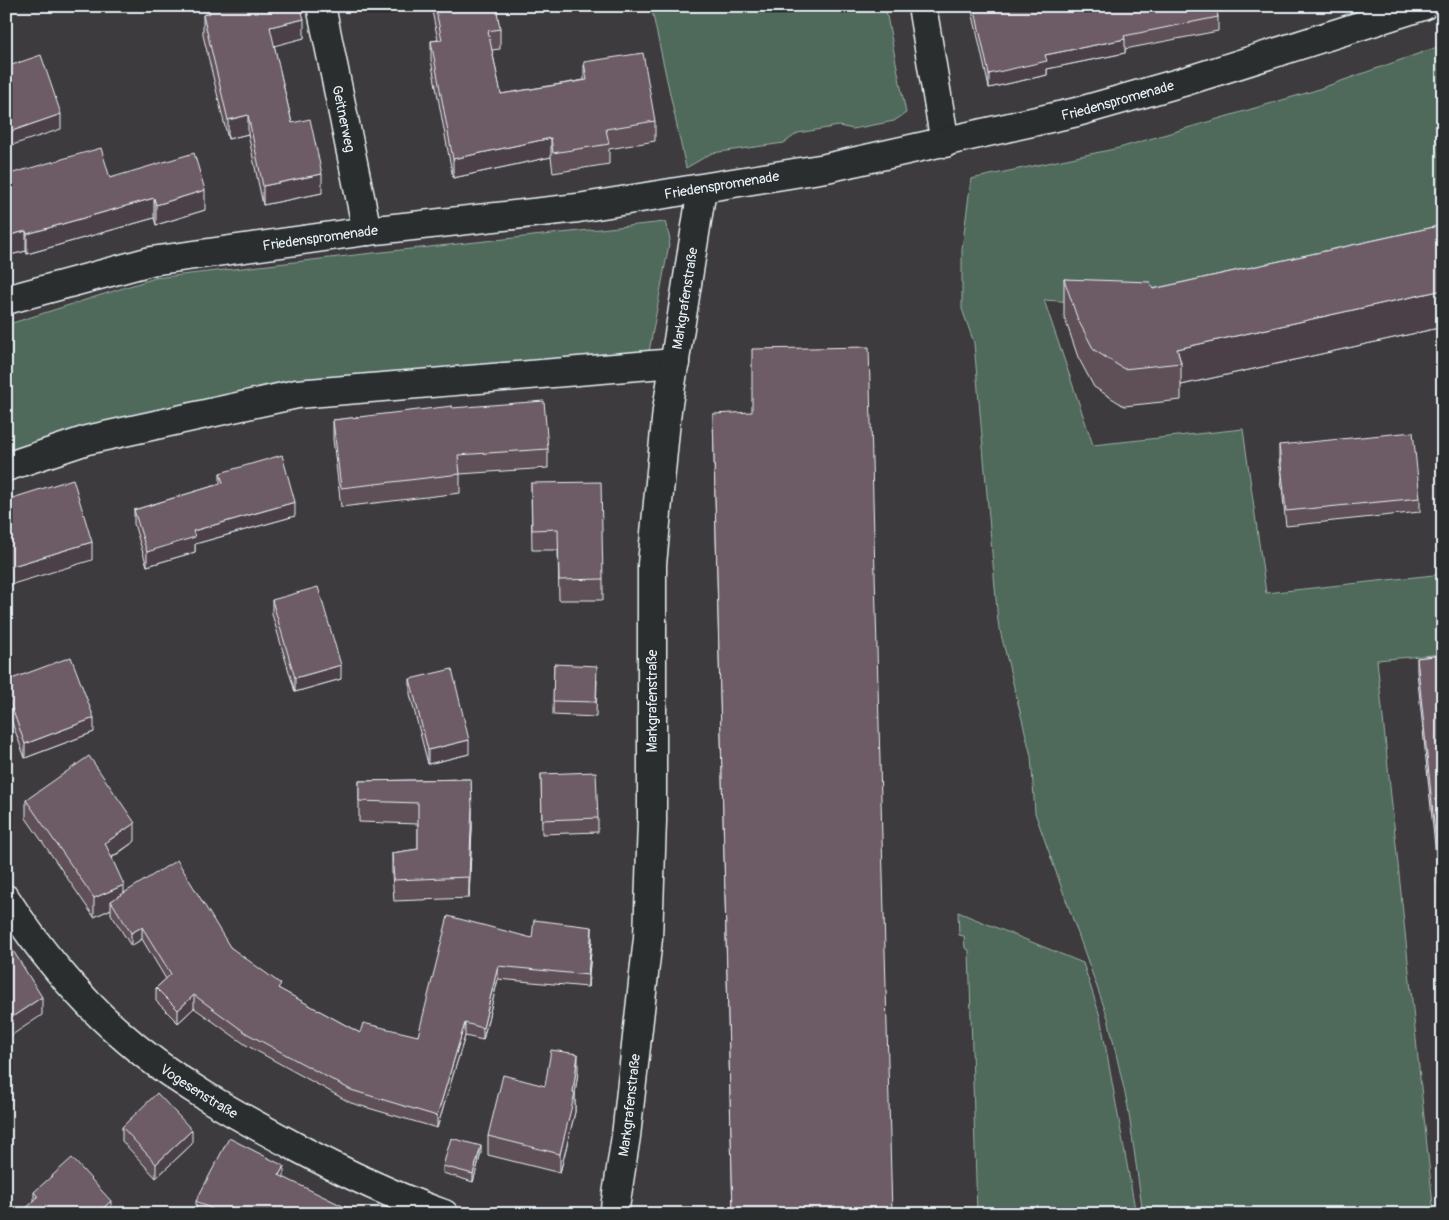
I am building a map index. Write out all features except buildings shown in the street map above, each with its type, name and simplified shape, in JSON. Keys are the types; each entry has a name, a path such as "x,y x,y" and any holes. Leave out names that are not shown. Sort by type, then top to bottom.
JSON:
{"street":[{"name":"Geitnerweg","path":"321,6 367,231"},
{"path":"922,6 945,142"},
{"name":"Friedenspromenade","path":"6,300 151,261 367,231 578,208 826,168 1076,112 1186,81 1424,6"},
{"name":"Markgrafenstraße","path":"614,1214 626,1136 648,938 652,821 652,564 667,410 702,189"},
{"path":"6,467 88,440 297,394 675,363"},
{"name":"Vogesenstraße","path":"6,899 24,928 87,1002 118,1033 167,1070 231,1112 319,1159 413,1203 444,1214"}],"green space":[{"path":"651,6 885,6 906,113 894,121 853,129 839,126 798,133 784,143 712,153 686,168"},
{"path":"1443,45 1443,248 1169,308 1044,300 1093,445 1243,429 1266,593 1443,574 1443,654 1377,660 1434,1214 1143,1214 1128,1107 1108,1018 1035,813 1031,756 998,622 974,343 962,309 962,249 971,179 1119,148 1313,91"},
{"path":"665,222 670,239 649,352 296,381 6,455 6,325 155,278"},
{"path":"958,912 1083,963 1100,1016 1136,1214 977,1214 969,950 965,948 964,936 959,935"}]}
